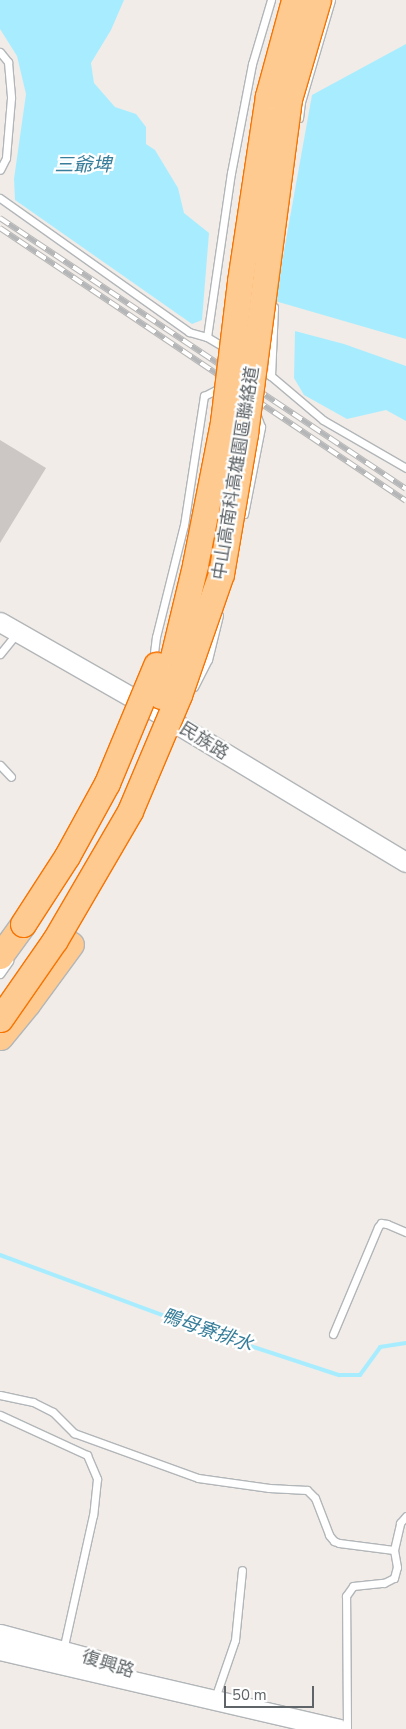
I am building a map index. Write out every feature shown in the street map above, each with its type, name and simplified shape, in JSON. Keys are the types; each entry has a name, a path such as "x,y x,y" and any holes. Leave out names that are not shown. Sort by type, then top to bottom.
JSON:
{"highway":[{"name":"中山高南科高雄園區聯絡道","path":"0,991 42,930 116,801 167,682 195,565 224,422 240,281 268,96 294,0"},
{"name":"中山高南科高雄園區聯絡道","path":"0,1020 55,940 130,811 179,695 221,574 245,434 289,99 318,0"},
{"path":"289,99 323,0"},
{"path":"8,953 30,921 106,783 195,565"},
{"path":"0,1036 27,1004 71,944 110,880 149,805 195,692 221,574"}],"street":[{"name":"民族路","path":"0,622 147,706 179,715 406,862"},
{"name":"復興路","path":"0,1634 108,1663 215,1698"},
{"name":"復興路","path":"0,1650 215,1698 339,1729"}],"lane":[{"path":"207,337 231,173 252,64 271,0"},
{"path":"298,122 301,102 331,0"},
{"path":"0,52 8,62 11,98 6,158 0,170"},
{"path":"0,198 189,332 207,337 239,357"},
{"path":"271,376 274,303"},
{"path":"247,362 271,376 323,420 406,468"},
{"path":"30,921 113,788 147,706 156,637 184,525 204,396 216,390 233,400"},
{"path":"241,404 258,414 261,427 242,520"},
{"path":"191,692 208,660 222,604"},
{"path":"0,654 18,633"},
{"path":"0,1020 69,930 124,833 179,715"},
{"path":"0,765 11,776"},
{"path":"0,974 8,953"},
{"path":"333,1334 380,1224 387,1224 406,1232"},
{"path":"0,1395 33,1402 53,1412 74,1433 198,1478 270,1488 307,1490 315,1498 329,1535 334,1541 394,1550"},
{"path":"0,1415 87,1455 97,1479 93,1515 63,1651"},
{"path":"347,1729 346,1596 354,1586 384,1583 394,1578 397,1567 394,1550 400,1523 406,1516"},
{"path":"215,1698 235,1640 242,1570"}],"water":[{"name":"三爺埤","path":"0,0 124,0 111,30 91,63 94,83 115,107 136,114 146,127 146,144 155,150 178,188 184,213 209,233 202,320 192,324 15,200 14,179 26,94 17,56 0,29"},
{"path":"406,44 406,339 275,301 312,95"},
{"path":"295,331 344,344 406,366 406,421 386,410 347,419 304,395 294,378"}],"building":[{"path":"0,440 46,468 0,543"}],"waterway":[{"name":"鴨母寮排水","path":"0,1255 214,1334 339,1375 360,1375 380,1347 406,1343"}],"railway":[{"path":"0,218 406,489"},
{"path":"0,228 406,501"}]}
